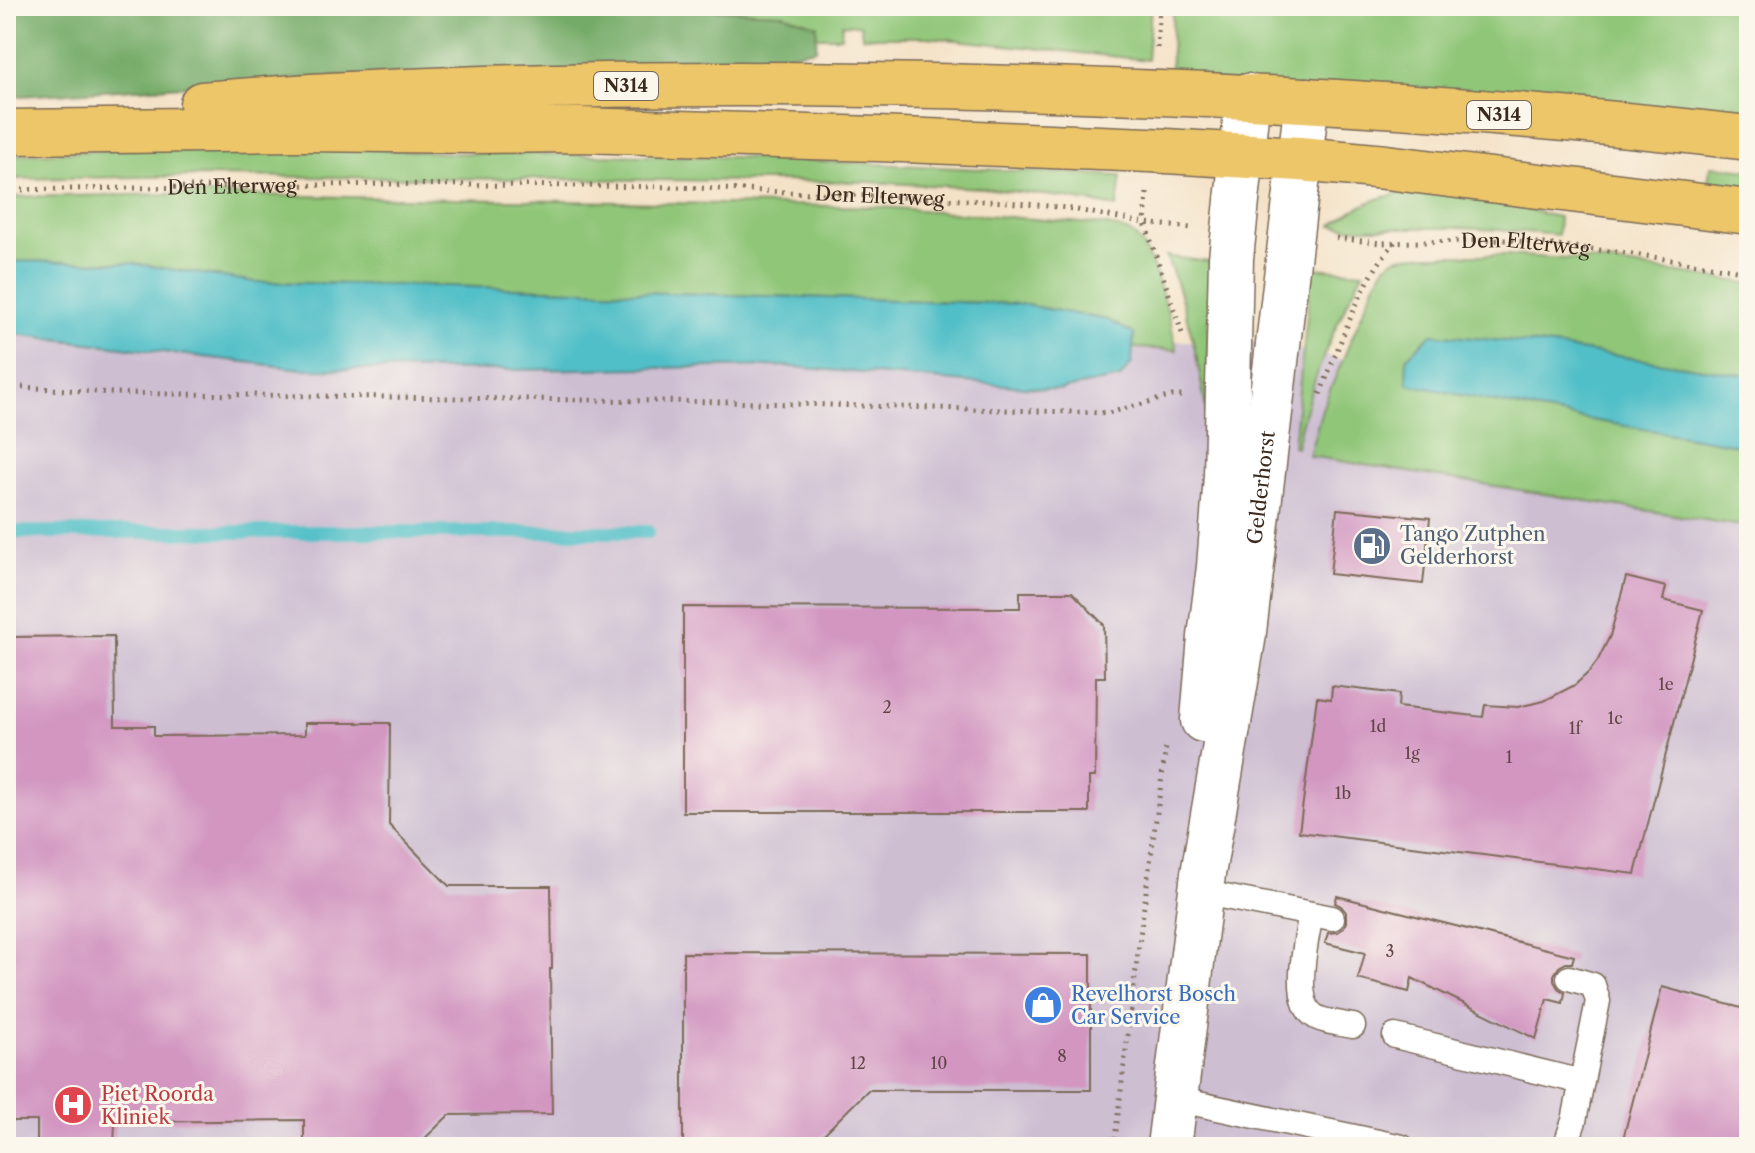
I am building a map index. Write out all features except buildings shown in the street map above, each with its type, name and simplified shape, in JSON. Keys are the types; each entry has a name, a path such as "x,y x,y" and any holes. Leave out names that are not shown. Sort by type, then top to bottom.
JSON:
{"main road":[{"name":"N314","path":"6,121 304,95 741,83 1057,88 1248,96 1647,126 1749,138"},
{"path":"6,132 579,130 893,139 1242,155 1491,179 1749,212"}],"street":[{"name":"Gelderhorst","path":"1202,883 1202,734 1228,451 1233,231 1248,96"},
{"name":"Gelderhorst","path":"1169,1147 1202,883 1243,640 1307,100"}],"lane":[{"path":"1202,883 1321,916 1304,958 1302,986 1305,1007 1316,1017 1353,1026"},
{"path":"1565,1147 1574,1121 1598,1001 1593,985 1569,978"},
{"path":"1395,1036 1582,1082"},
{"path":"1175,1099 1402,1147"}],"path":[{"name":"Den Elterweg","path":"6,190 384,184 677,187 1007,202 1067,208 1145,223 1233,231"},
{"path":"1145,223 1182,335"},
{"name":"Den Elterweg","path":"1290,236 1348,238 1380,243 1509,240 1627,253 1749,272"},
{"path":"1320,395 1343,335 1371,277 1395,242"},
{"path":"6,386 128,393 710,401 1108,413 1172,396 1195,396"},
{"path":"1114,1147 1167,740"}],"shaded area":[{"path":"6,314 1270,343 1749,455 1749,1147 6,1147"}],"green space":[{"path":"6,6 624,6 780,13 817,25 816,49 709,69 364,75 6,97"},
{"path":"625,6 1151,6 1147,60 927,37 862,37 861,25 842,24 841,37 816,37 780,13"},
{"path":"1173,6 1749,6 1749,122 1170,78"},
{"path":"230,144 449,153 734,157 1121,176 1117,207 982,188 868,182 207,176 6,179 6,155"},
{"path":"1711,166 1749,170 1749,201 1705,195"},
{"path":"1424,190 1559,217 1558,235 1501,230 1332,225 1375,200"},
{"path":"186,194 882,207 1104,225 1132,234 1140,242 1160,287 1177,350 1133,348 1134,334 1108,320 1020,304 255,282 131,263 6,261 6,197"},
{"path":"1421,255 1505,255 1597,261 1749,283 1749,376 1545,345 1432,334 1406,358 1409,384 1539,411 1749,447 1749,527 1309,456 1322,409 1375,283 1392,260"},
{"path":"1166,256 1210,262 1207,416 1191,334"},
{"path":"1312,268 1363,272 1323,357 1296,447 1293,446"}],"water":[{"path":"6,261 131,263 255,282 1020,304 1108,320 1134,334 1132,363 1120,378 1059,390 782,366 302,369 6,333"},
{"path":"1432,334 1545,345 1749,376 1749,447 1539,411 1408,384 1406,358"}],"waterway":[{"path":"6,532 648,532"}],"place":[{"name":"Tango Zutphen Gelderhorst","path":"1372,546"},
{"name":"Revelhorst Bosch Car Service","path":"1043,1005"},
{"name":"Piet Roorda Kliniek","path":"73,1105"}]}
